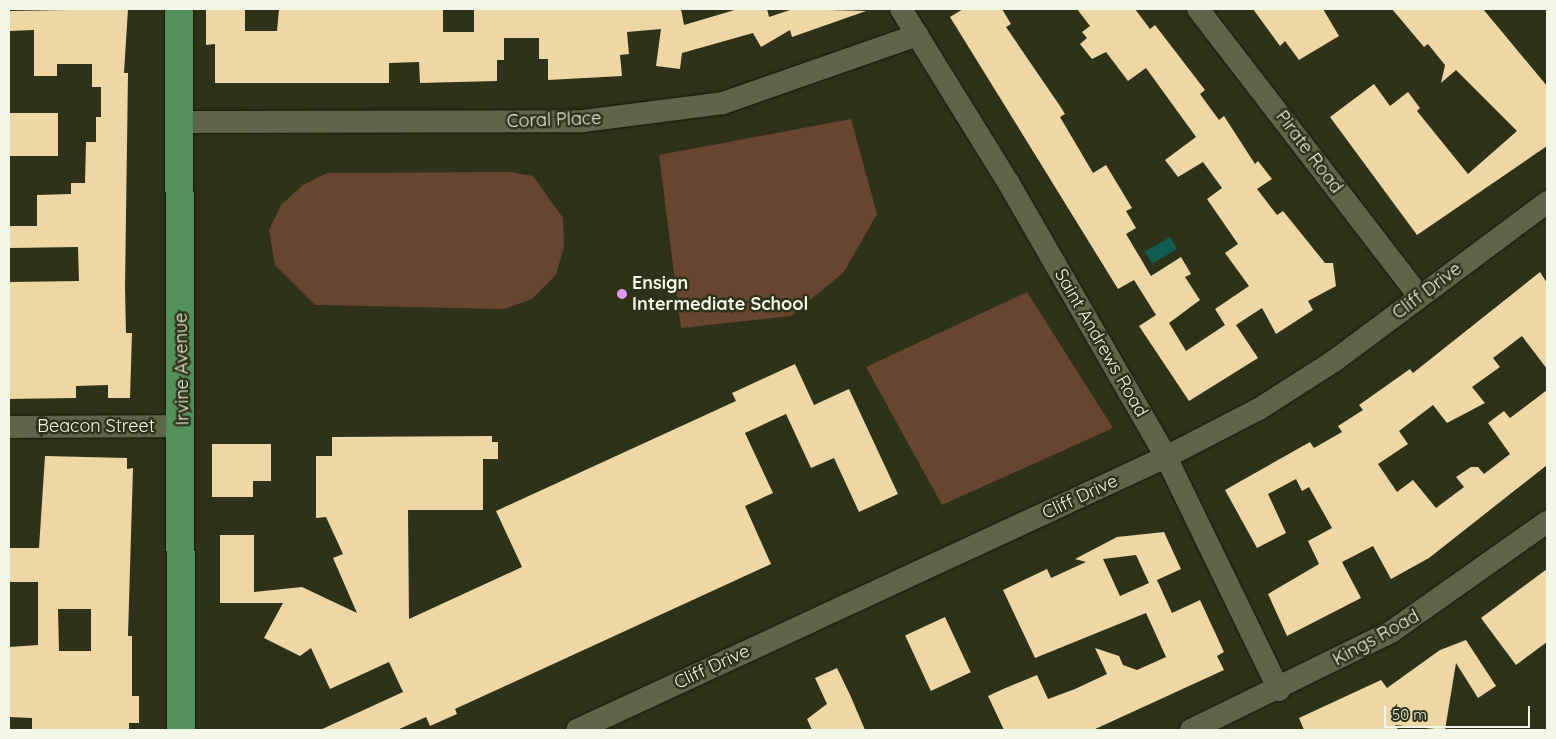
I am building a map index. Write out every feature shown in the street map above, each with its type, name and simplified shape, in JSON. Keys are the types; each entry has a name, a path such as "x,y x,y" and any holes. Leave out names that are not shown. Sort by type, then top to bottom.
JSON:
{"main road":[{"name":"Irvine Avenue","path":"180,9 178,122 183,426 181,730"}],"street":[{"name":"Saint Andrews Road","path":"901,9 1008,182 1166,457 1279,690"},
{"name":"Pirate Road","path":"1198,9 1419,296"},
{"name":"Coral Place","path":"178,122 583,121 723,103 917,35"},
{"name":"Cliff Drive","path":"576,730 1166,457 1259,409 1334,361 1547,202"},
{"name":"Beacon Street","path":"9,427 183,426"},
{"name":"Kings Road","path":"1191,730 1279,690 1391,632 1547,522"}],"shaded area":[{"path":"851,119 877,214 844,272 791,316 681,328 659,155"},
{"path":"509,172 533,176 563,218 564,247 556,275 532,299 504,309 315,305 275,265 269,230 281,205 303,185 327,173"},
{"path":"1027,292 1113,428 942,505 866,367"}],"water":[{"path":"1170,237 1177,249 1152,264 1145,252"}],"building":[{"path":"128,9 124,73 128,73 125,288 126,333 132,333 130,398 108,398 108,385 76,386 76,398 9,399 9,282 79,281 78,247 9,248 9,226 37,226 37,195 71,194 71,183 85,183 86,142 96,142 96,117 101,117 101,87 92,87 92,64 57,64 57,76 34,76 34,30 9,31 9,11"},
{"path":"206,9 245,9 245,31 277,31 279,9 443,9 443,32 474,32 474,9 681,9 684,25 738,9 767,9 769,17 793,9 866,11 792,37 790,30 761,47 753,33 682,53 680,69 656,66 661,29 627,32 629,54 620,55 622,76 548,80 548,59 539,59 539,38 504,38 504,60 497,60 497,81 420,83 419,62 389,63 389,83 215,83 215,44 206,45"},
{"path":"963,9 1002,9 1011,24 1006,27 1065,114 1060,117 1093,173 1106,165 1132,208 1126,211 1136,228 1126,234 1151,276 1181,257 1191,274 1185,277 1200,300 1169,323 1186,351 1225,325 1215,309 1249,286 1225,253 1238,244 1207,199 1222,188 1203,162 1178,177 1165,160 1196,137 1146,68 1128,81 1106,52 1092,59 1080,44 1087,38 1082,32 1090,26 1077,9 1135,9 1150,29 1155,25 1205,90 1200,94 1219,120 1224,116 1255,164 1258,161 1272,179 1257,189 1277,215 1283,211 1325,263 1333,263 1336,286 1308,301 1313,310 1276,334 1262,308 1236,325 1258,358 1189,401 1139,326 1156,315 1134,280 1118,289 950,17"},
{"path":"1253,9 1323,9 1339,36 1299,60 1285,41 1280,46"},
{"path":"1392,9 1483,9 1547,86 1547,146 1417,235 1330,117 1374,84 1390,106 1408,92 1420,108 1417,111 1468,174 1517,131 1456,70 1441,83 1445,65 1428,44 1424,47"},
{"path":"9,113 58,113 58,156 9,156"},
{"path":"1540,272 1547,283 1547,369 1522,336 1493,358 1500,367 1472,387 1485,403 1447,423 1433,405 1399,431 1408,444 1378,464 1397,492 1413,480 1436,508 1464,487 1456,477 1471,467 1478,467 1484,474 1510,454 1488,423 1504,411 1510,418 1547,390 1547,465 1429,558 1391,579 1373,546 1342,562 1361,598 1287,636 1268,594 1319,564 1308,541 1332,528 1309,487 1302,491 1296,479 1268,494 1286,533 1257,548 1225,490 1310,442 1314,448 1342,432 1338,426 1363,410 1359,405 1410,369 1413,373"},
{"path":"795,364 814,405 849,389 898,494 859,512 834,458 811,468 786,414 745,433 773,493 745,506 771,564 455,709 457,714 430,726 426,717 397,730 320,730 403,692 389,662 330,689 311,648 300,656 264,638 283,603 220,603 220,535 254,535 254,592 302,587 357,613 333,558 343,554 326,517 316,518 316,456 332,456 332,437 492,436 492,442 498,442 498,459 483,459 483,510 408,510 409,619 522,567 496,511 736,401 732,393"},
{"path":"212,444 271,444 271,481 253,481 253,497 212,497"},
{"path":"45,456 127,458 127,469 133,468 128,636 132,636 132,696 139,696 139,723 129,723 129,730 32,730 32,718 9,717 9,647 38,645 38,582 9,582 9,548 39,548","holes":["58,609 91,609 91,651 59,651"]},
{"path":"1164,532 1181,569 1157,580 1172,613 1200,600 1224,652 1217,656 1224,670 1093,730 1004,730 988,696 1003,689 1037,675 1048,699 1075,689 1107,674 1095,648 1119,656 1123,665 1137,670 1166,657 1146,613 1035,658 1003,590 1047,569 1051,578 1086,562 1075,559 1117,537","holes":["1136,555 1149,583 1120,596 1103,559"]},
{"path":"1547,569 1547,642 1516,665 1481,618"},
{"path":"945,617 971,672 931,691 905,636"},
{"path":"1466,640 1496,686 1478,698 1456,663 1445,730 1395,725 1398,730 1304,730 1299,718 1381,680 1387,688 1440,650"},
{"path":"837,668 865,730 812,730 807,719 827,704 815,678"}],"place":[{"name":"Ensign Intermediate School","path":"622,294"}]}
